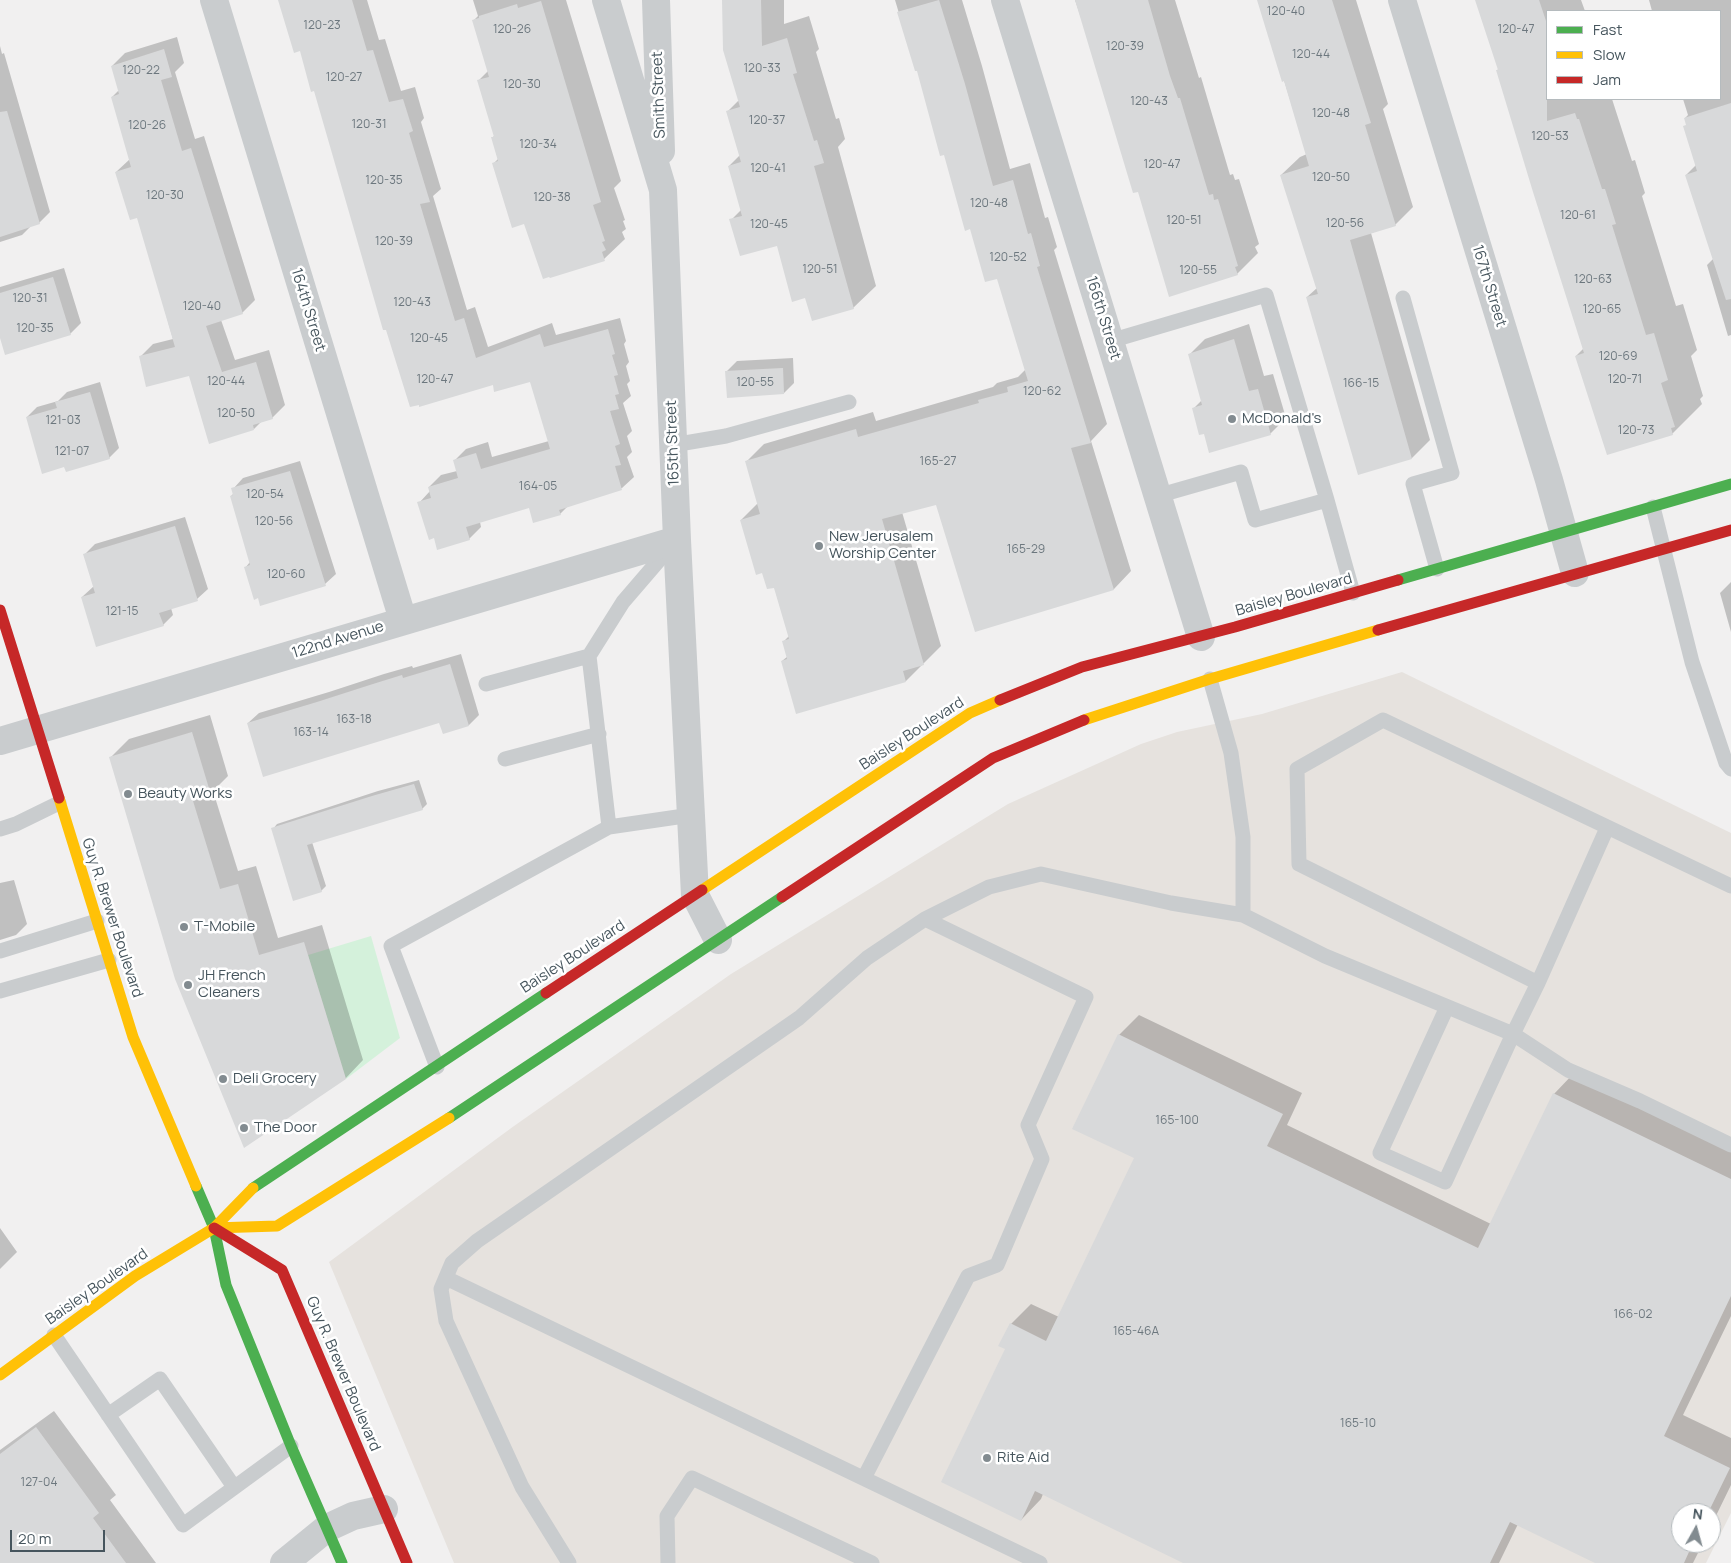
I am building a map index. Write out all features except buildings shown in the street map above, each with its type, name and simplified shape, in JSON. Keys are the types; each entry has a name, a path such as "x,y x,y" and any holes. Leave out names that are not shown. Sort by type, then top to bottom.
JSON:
{"main road":[{"name":"Baisley Boulevard","path":"0,1375 135,1276 214,1228 257,1184 437,1067 970,713 1082,667 1201,641 1353,593 1731,484"},
{"name":"Baisley Boulevard","path":"214,1228 277,1226 443,1122 994,758 1099,714 1209,675 1731,530"},
{"name":"Guy R. Brewer Boulevard","path":"0,610 36,730 134,1037 214,1228 226,1285 291,1446 342,1563"},
{"name":"Guy R. Brewer Boulevard","path":"214,1228 282,1270 407,1563"}],"street":[{"name":"164th Street","path":"214,0 403,620"},
{"name":"165th Street","path":"606,0 663,190 677,540 695,895"},
{"name":"Smith Street","path":"656,0 663,190"},
{"name":"166th Street","path":"1005,0 1201,641"},
{"name":"167th Street","path":"1402,0 1575,573"},
{"name":"122nd Avenue","path":"0,740 677,540"},
{"path":"695,895 718,940"},
{"path":"284,1563 327,1528 353,1516 384,1509"}],"lane":[{"path":"1110,341 1266,295 1353,593"},
{"path":"1403,298 1452,473 1413,484 1437,569"},
{"path":"673,445 726,436 849,402"},
{"path":"1157,496 1242,472 1256,520 1327,500"},
{"path":"1653,507 1692,662 1726,763 1731,768"},
{"path":"610,827 590,656 623,602 677,540"},
{"path":"486,684 590,656"},
{"path":"1209,675 1231,753 1243,837 1243,915"},
{"path":"1538,982 1299,864 1297,769 1383,720 1731,886"},
{"path":"505,759 599,734"},
{"path":"0,829 16,824 59,803"},
{"path":"437,1067 391,946 610,827 691,815"},
{"path":"1447,1006 1380,1153 1445,1182 1607,828"},
{"path":"570,1562 522,1487 446,1321 441,1289 452,1263 477,1241 799,1018 867,958 925,919 988,887 1041,874 1171,903 1243,915 1325,956 1513,1034 1568,1070 1640,1101 1731,1145"},
{"path":"864,1478 968,1276 997,1265 1042,1159 1028,1125 1086,998 925,919"},
{"path":"0,951 97,921"},
{"path":"0,992 109,960"},
{"path":"446,1278 1040,1563"},
{"path":"54,1335 182,1525 291,1446"},
{"path":"108,1415 160,1379 234,1487"},
{"path":"668,1563 667,1516 692,1478 872,1563"}],"shaded area":[{"path":"1402,672 1731,833 1731,1513 1721,1533 1721,1503 1671,1503 1671,1553 1711,1553 1706,1563 454,1563 329,1262 514,1126 731,974 1008,804 1141,744 1177,732 1262,714"}],"green space":[{"path":"371,936 400,1038 346,1079 308,955"}],"traffic: fast":[{"path":"1398,580 1731,484"},
{"path":"449,1118 782,897"},
{"path":"253,1188 546,993"},
{"path":"196,1186 214,1228 226,1285 291,1446 342,1563"}],"traffic: slow":[{"path":"1084,720 1210,679 1378,630"},
{"path":"702,890 970,713 1000,700"},
{"path":"59,798 133,1037 196,1186"},
{"path":"214,1228 277,1226 449,1118"},
{"path":"0,1375 135,1276 214,1228 253,1188"}],"traffic: jam":[{"path":"1378,630 1731,530"},
{"path":"1000,700 1082,667 1235,627 1398,580"},
{"path":"0,610 59,798"},
{"path":"782,897 993,758 1084,720"},
{"path":"546,993 702,890"},
{"path":"214,1228 282,1270 407,1563"}],"place":[{"name":"McDonald's","path":"1232,419"},
{"name":"New Jerusalem Worship Center","path":"819,546"},
{"name":"Beauty Works","path":"128,794"},
{"name":"T-Mobile","path":"184,927"},
{"name":"JH French Cleaners","path":"188,985"},
{"name":"Deli Grocery","path":"223,1079"},
{"name":"The Door","path":"244,1128"},
{"name":"Rite Aid","path":"987,1458"}]}
